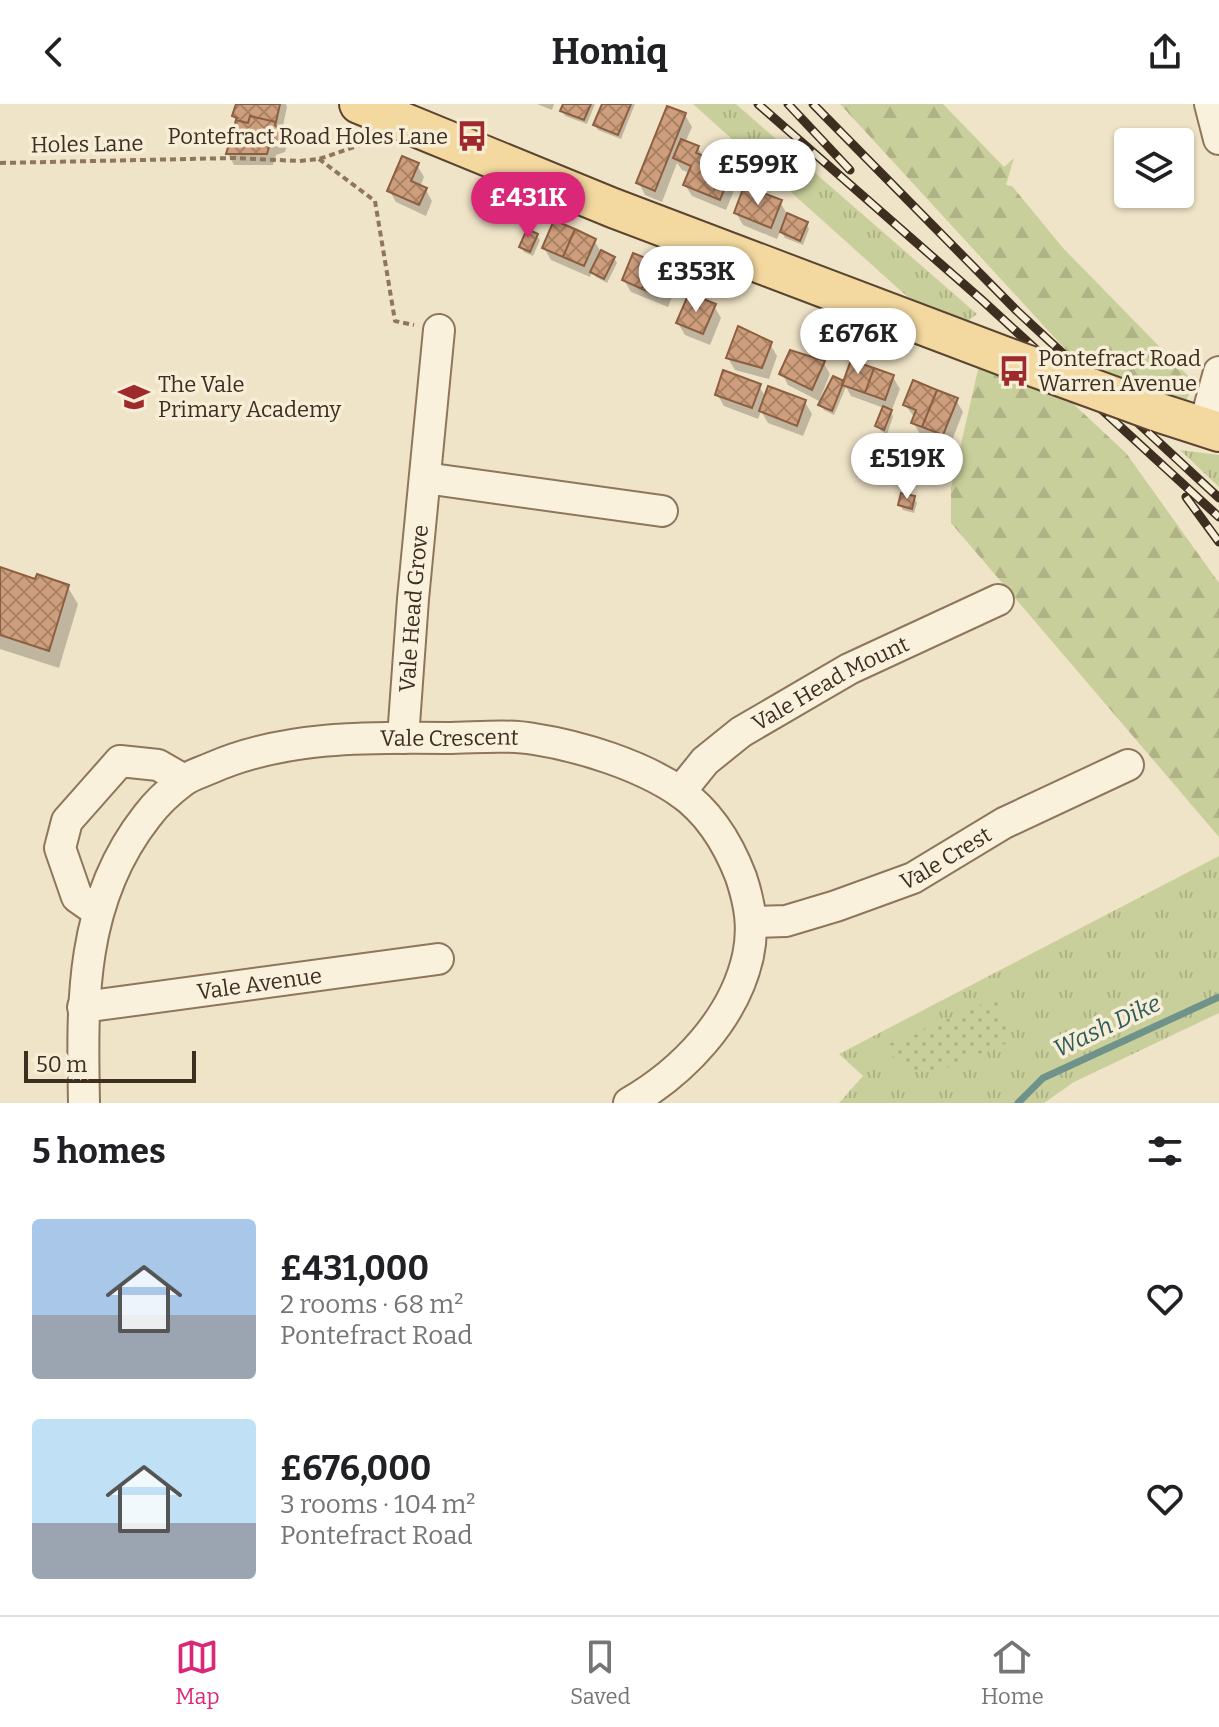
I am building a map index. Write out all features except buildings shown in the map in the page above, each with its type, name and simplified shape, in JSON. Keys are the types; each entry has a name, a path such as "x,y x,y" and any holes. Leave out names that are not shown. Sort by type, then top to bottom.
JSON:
{"main road":[{"path":"359,104 668,229 1009,358 1212,430"}],"street":[{"path":"1210,104 1219,139"},
{"name":"Vale Head Grove","path":"403,738 439,330"},
{"path":"1212,430 1219,372"},
{"path":"425,478 662,511"},
{"name":"Vale Head Mount","path":"680,792 705,761 741,732 849,669 998,600"},
{"name":"Vale Crescent","path":"84,1103 83,1007 97,911 117,861 148,815 184,780 236,757 308,742 532,738 609,758 680,792 701,808 730,846 747,894 752,922 743,977 725,1014 690,1055 650,1091 629,1103"},
{"path":"97,911 77,897 60,848 67,821 120,761 158,765 184,780"},
{"name":"Vale Crest","path":"752,922 786,921 913,878 1004,823 1128,765"},
{"name":"Vale Avenue","path":"83,1007 438,959"}],"path":[{"name":"Holes Lane","path":"0,163 319,159 375,140 394,119"},
{"path":"319,159 375,201 395,321 439,330"}],"green space":[{"path":"693,104 736,104 977,314 968,321 911,300"},
{"path":"840,104 943,104 1004,167 1014,158 1006,185 1012,186 1063,248 1195,383 1185,402 1077,362"},
{"path":"979,365 1068,399 1126,453 1219,583 1219,837 951,523 951,488"},
{"path":"1180,450 1219,455 1219,487"},
{"path":"1219,856 1219,1013 1074,1082 1044,1103 839,1103 863,1076 839,1054"},
{"path":"996,998 1012,1041 936,1072 906,1071 884,1046"}],"waterway":[{"name":"Wash Dike","path":"1018,1103 1043,1078 1219,997"}],"railway":[{"path":"758,104 983,301 1219,517"},
{"path":"788,104 850,170"},
{"path":"813,104 1017,311 1219,498"},
{"path":"1186,497 1219,542"}],"place":[{"name":"Pontefract Road Holes Lane","path":"472,136"},
{"name":"Pontefract Road Warren Avenue","path":"1014,371"},
{"name":"The Vale Primary Academy","path":"134,397"}]}
